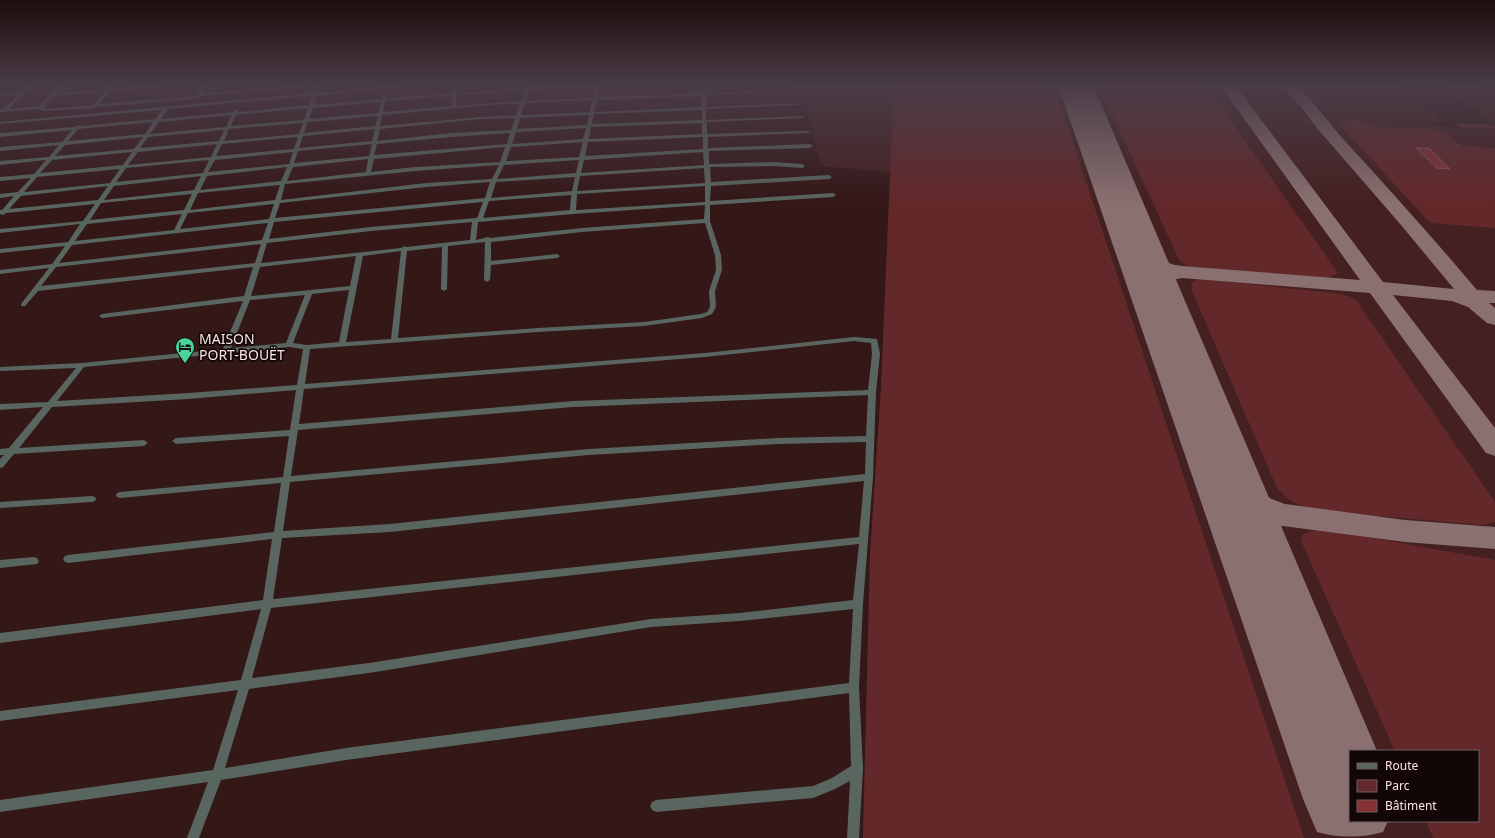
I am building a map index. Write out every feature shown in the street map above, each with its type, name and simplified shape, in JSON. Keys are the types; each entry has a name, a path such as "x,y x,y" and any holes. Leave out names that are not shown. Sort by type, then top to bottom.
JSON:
{"street":[{"path":"1,214 79,124"},
{"path":"0,135 121,124"},
{"path":"23,305 54,266 155,124"},
{"path":"176,232 184,212 229,124"},
{"path":"0,149 275,124"},
{"path":"226,351 247,298 273,220 277,201 305,124"},
{"path":"0,163 412,124"},
{"path":"473,241 478,220 503,162 515,124"},
{"path":"0,179 374,142 513,131 632,124"},
{"path":"0,369 82,364 289,345 307,347 644,324 702,316 710,312 713,307 712,291 719,270 718,255 707,221 708,183 704,124"},
{"path":"573,212 574,193 588,126"},
{"path":"368,174 370,158 378,127"},
{"path":"0,196 291,165 508,146 585,141 808,132"},
{"path":"1,214 99,202 368,174 503,162 706,150 810,146"},
{"path":"0,231 426,185 706,166 775,164 802,166"},
{"path":"0,251 273,220 487,200 708,183 829,177"},
{"path":"0,272 364,230 707,202 833,195"},
{"path":"36,289 488,239 582,230 707,221"},
{"path":"487,280 488,239"},
{"path":"444,289 445,244"},
{"path":"394,340 404,248"},
{"path":"342,344 360,253"},
{"path":"487,263 557,256"},
{"path":"102,316 247,298 353,288"},
{"path":"289,345 309,292"},
{"path":"0,407 188,396 705,355 854,339 874,341 876,354 872,392 869,477 858,604 854,687 856,768 853,838"},
{"path":"193,838 217,776 245,684 267,604 307,347"},
{"path":"0,465 82,364"},
{"path":"176,441 580,404 711,397 872,392"},
{"path":"120,495 538,455 715,444 871,439"},
{"path":"0,452 144,443"},
{"path":"68,559 278,535 390,528 869,477"},
{"path":"0,505 92,499"},
{"path":"0,638 20,634 267,604 863,540"},
{"path":"0,564 34,562"},
{"path":"0,716 370,668 651,623 740,617 858,604"},
{"path":"0,806 217,776 346,754 854,687"},
{"path":"656,806 813,792 834,784 848,776 856,768"}],"shaded area":[{"path":"811,124 1429,124 1495,129 1495,838 863,838 870,555 881,388 890,172 821,166"}],"green space":[{"path":"892,124 1067,124 1304,838 863,838 870,555 881,388"},
{"path":"1117,124 1233,124 1338,273 1327,278 1204,271 1188,267 1179,260"},
{"path":"1368,124 1373,127 1434,129 1445,133 1462,146 1495,148 1495,228 1430,223 1340,125"},
{"path":"1456,124 1495,125 1495,129 1460,127"},
{"path":"1198,279 1334,293 1348,296 1356,300 1495,502 1495,522 1483,525 1318,511 1291,501 1286,497 1277,488 1192,291 1191,286 1193,282"},
{"path":"1328,530 1495,560 1495,838 1433,838 1426,822 1479,822 1479,750 1395,750 1301,541 1303,534 1312,531"}],"building":[{"path":"1416,148 1429,148 1450,169 1437,168"}],"taxiway":[{"path":"1256,124 1377,287"},
{"path":"1321,124 1408,221 1471,296"},
{"path":"1140,254 1165,269 1182,272"},
{"path":"1153,288 1158,279 1164,275 1182,272"},
{"path":"1182,272 1377,287"},
{"path":"1377,287 1412,290 1433,294 1471,296"},
{"path":"1377,287 1495,447"},
{"path":"1471,296 1495,297"},
{"path":"1460,297 1475,303 1495,318"},
{"path":"1227,480 1244,496 1259,506 1283,515"},
{"path":"1250,539 1262,521 1271,517 1283,515"},
{"path":"1283,515 1405,531 1495,538"}],"runway":[{"path":"1090,124 1349,796"}],"place":[{"name":"MAISON PORT-BOUËT","path":"185,364"}]}
